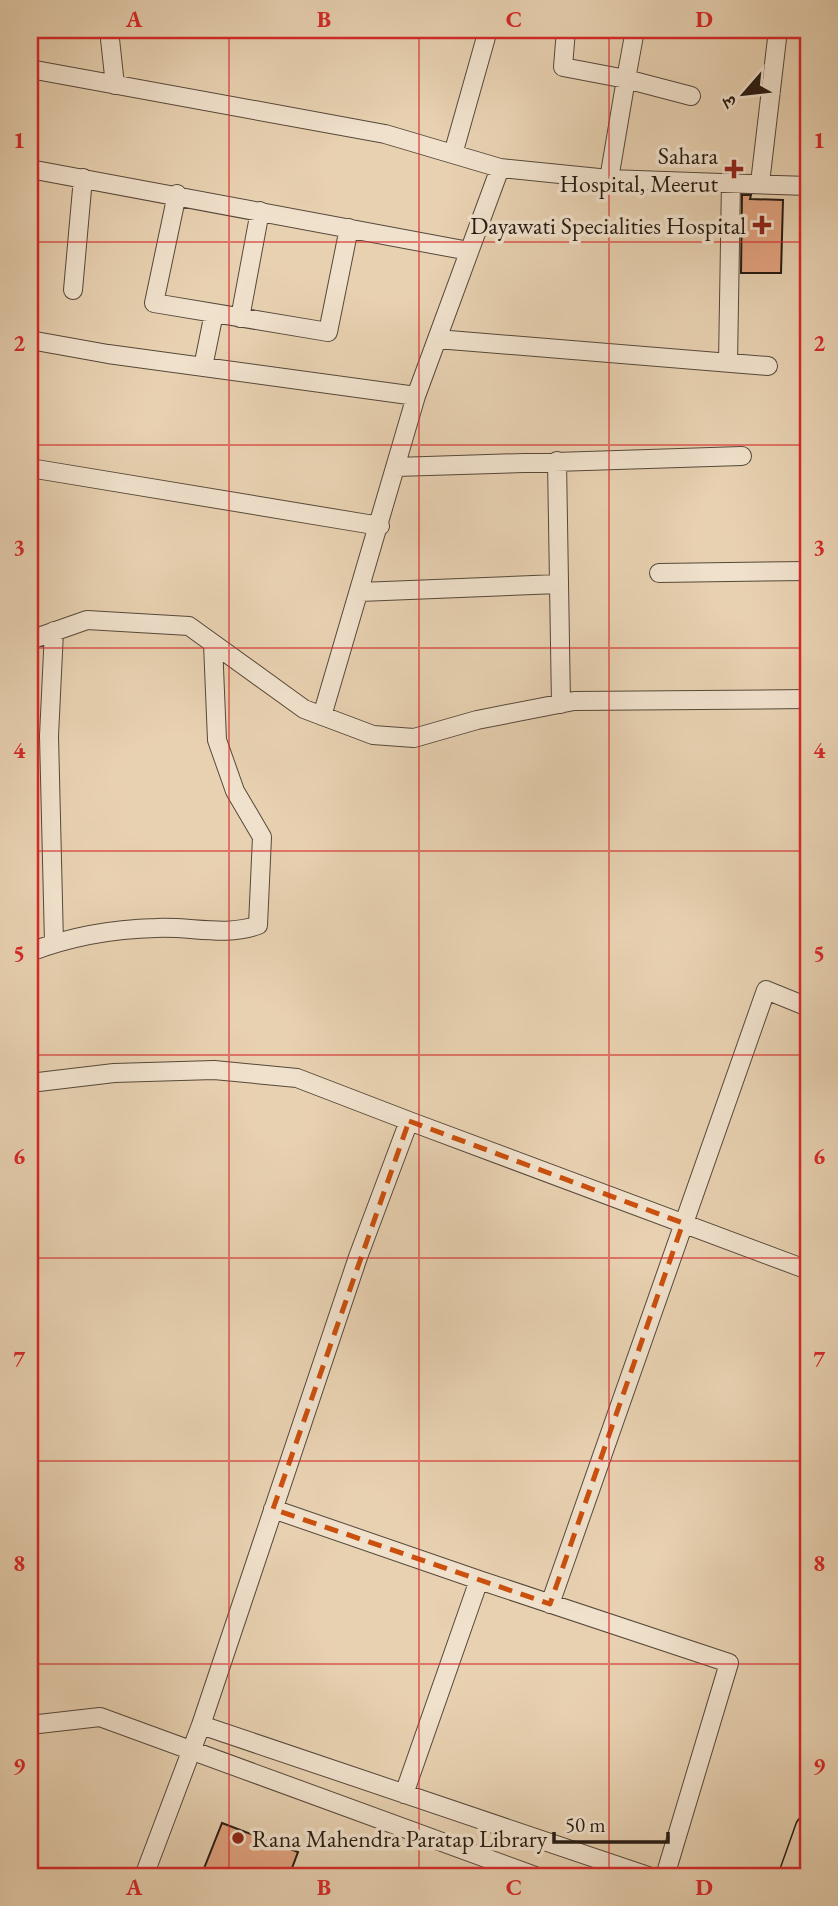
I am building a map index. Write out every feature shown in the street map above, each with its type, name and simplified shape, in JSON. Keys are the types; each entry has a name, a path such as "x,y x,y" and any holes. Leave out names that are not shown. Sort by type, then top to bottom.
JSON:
{"highway":[{"path":"791,1876 808,1828"}],"street":[{"path":"109,30 115,85"},
{"path":"566,30 563,67 626,79 691,96"},
{"path":"609,179 635,30"},
{"path":"760,183 778,30"},
{"path":"453,154 483,31"},
{"path":"30,69 385,134 500,168 609,179 808,186"},
{"path":"322,716 416,396 500,168"},
{"path":"30,169 177,194 469,251"},
{"path":"73,290 83,178"},
{"path":"728,363 731,182"},
{"path":"177,194 154,303 328,332 349,228"},
{"path":"240,318 260,211"},
{"path":"203,367 214,313"},
{"path":"437,339 768,366"},
{"path":"30,340 416,396"},
{"path":"396,467 742,456"},
{"path":"557,461 561,704"},
{"path":"30,468 380,526"},
{"path":"659,573 808,571"},
{"path":"360,592 558,584"},
{"path":"30,640 86,620 189,626 304,709 373,735 414,738 477,720 561,704 808,699"},
{"path":"54,631 49,736 54,943"},
{"path":"30,952 54,943 157,928 242,931 258,925 262,837 234,791 217,740 213,644"},
{"path":"550,1604 766,990 808,1007"},
{"path":"30,1083 114,1073 201,1070 298,1077 808,1270"},
{"path":"144,1876 189,1751 201,1726 273,1509 409,1121"},
{"path":"273,1509 729,1663 665,1876"},
{"path":"404,1794 478,1580"},
{"path":"30,1726 100,1717 535,1876"},
{"path":"201,1726 648,1876"}],"highlighted area":[{"path":"409,1121 683,1223 550,1604 273,1509"}],"building":[{"path":"742,195 751,195 750,199 783,200 781,273 741,273"},
{"name":"Rana Mahendra Paratap Library","path":"222,1823 298,1852 289,1876 201,1876"}],"place":[{"name":"Sahara Hospital, Meerut","path":"734,169"},
{"name":"Dayawati Specialities Hospital","path":"762,225"},
{"name":"Rana Mahendra Paratap Library","path":"238,1838"}]}
